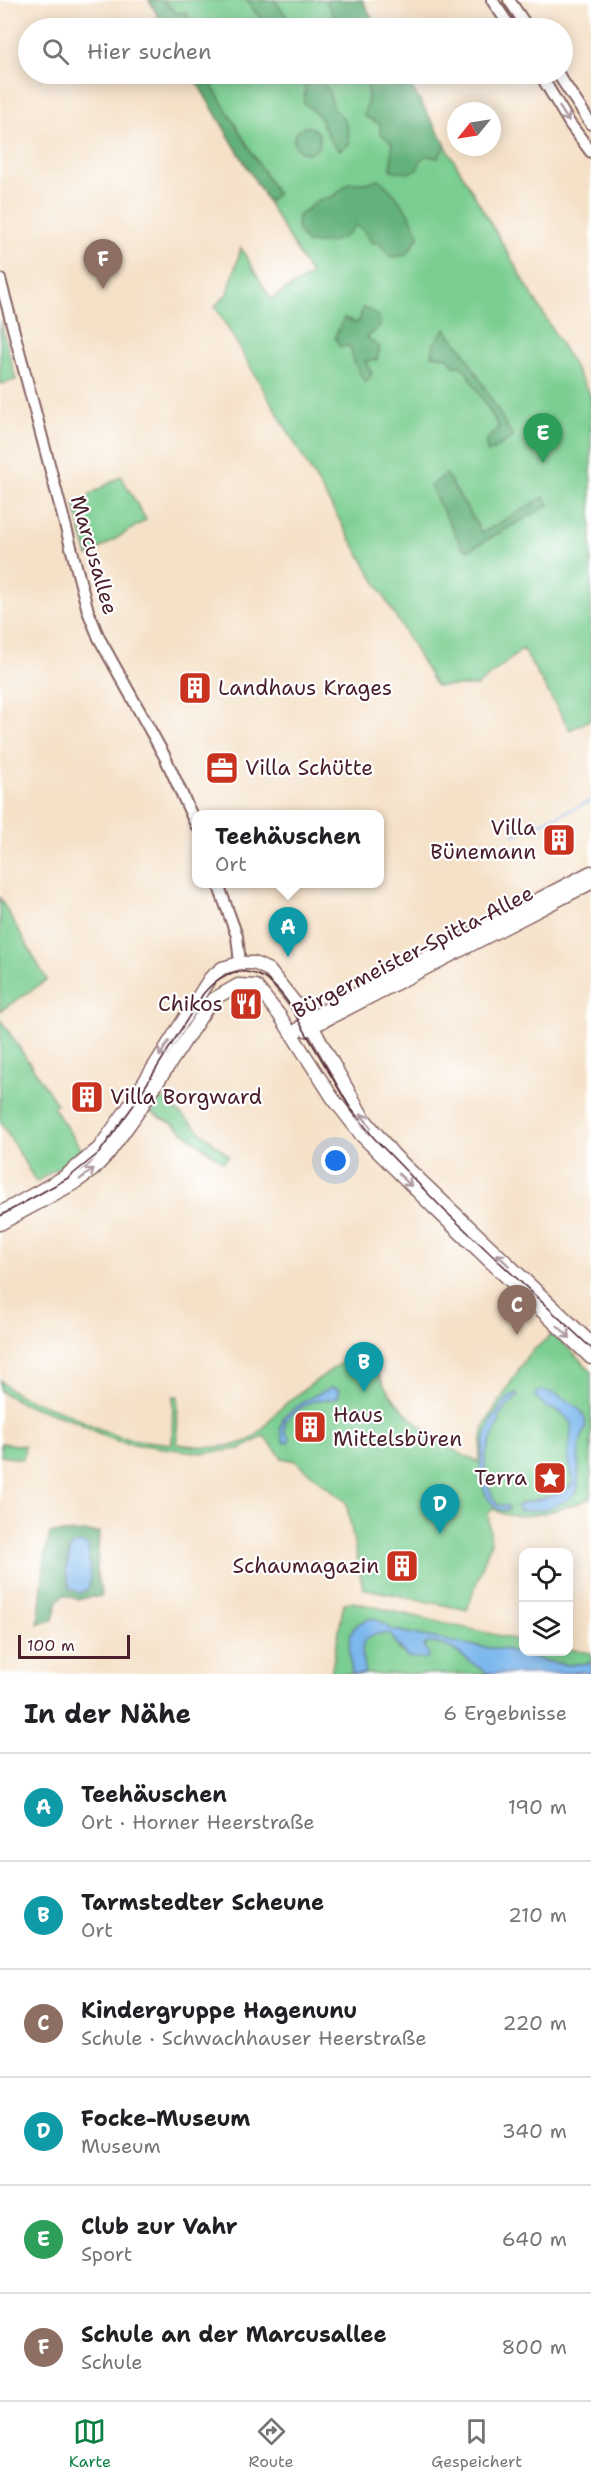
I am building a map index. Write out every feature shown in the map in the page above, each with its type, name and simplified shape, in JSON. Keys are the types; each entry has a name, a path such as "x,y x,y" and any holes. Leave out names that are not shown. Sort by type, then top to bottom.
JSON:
{"main road":[{"name":"Bürgermeister-Spitta-Allee","path":"293,1035 591,872"},
{"name":"Bürgermeister-Spitta-Allee","path":"311,1024 591,883"},
{"path":"0,1212 64,1177 99,1148 210,978 222,968 240,963 254,963 268,970 300,1008 363,1117 394,1155 591,1343"},
{"path":"240,963 247,984"},
{"path":"0,1224 73,1184 93,1170 108,1154 134,1118 212,1000 234,986 247,984 256,986 280,1016 346,1117 386,1162 591,1358"},
{"path":"280,1016 293,1018 300,1008"}],"street":[{"path":"492,0 504,18"},
{"path":"510,0 522,18"},
{"path":"546,84 570,124 591,152"},
{"path":"565,84 591,124"},
{"name":"Marcusallee","path":"0,279 88,611 99,638 165,758 192,816"},
{"path":"219,888 237,936 240,963"}],"green space":[{"path":"149,0 362,0 372,18 159,18"},
{"path":"149,0 163,0 176,13 186,12 188,18 159,18"},
{"path":"246,0 275,0 288,18 260,18"},
{"path":"325,0 362,0 372,18 335,18"},
{"path":"198,84 410,84 447,148 447,156 452,156 591,396 591,719 570,730 523,649 477,686 436,686 215,306 228,293 241,248 271,299 311,275"},
{"path":"198,84 211,84 277,194 268,202"},
{"path":"303,84 323,84 329,90 333,108 344,120 348,133 349,144 340,150 332,143 318,115 304,103"},
{"path":"367,84 410,84 446,145 438,158 426,156 421,160 417,170 407,173 391,170 392,143 380,133 380,124 364,116 368,99"},
{"path":"307,127 316,131 320,140 316,149 307,153 298,149 294,140 298,131"},
{"path":"379,179 403,205 419,236 406,255 391,257 378,242 372,243 364,231 355,225 346,236 340,239 306,243 297,228 298,216 318,201 334,196 349,183 365,183"},
{"path":"362,308 370,310 379,317 380,326 367,338 380,347 377,360 365,361 372,374 365,383 354,362 350,346 340,347 335,337 344,318 357,323"},
{"path":"0,320 16,380 0,384"},
{"path":"445,329 463,350 513,437 488,453 485,442 499,427 466,371 460,366 454,366 448,357 432,355 434,343"},
{"path":"446,474 482,533 544,497 549,505 469,550 462,547 430,486"},
{"path":"121,476 146,520 88,556 74,504"},
{"path":"0,898 47,980 0,1011"},
{"path":"0,1019 57,1104 53,1107 83,1152 36,1182 0,1121"},
{"path":"160,1096 229,1156 223,1162 173,1124 150,1112"},
{"path":"553,1333 591,1371 591,1498 542,1513 514,1516 494,1509 488,1513 491,1542 467,1610 363,1588 346,1502 295,1461 282,1458 264,1436 241,1449 203,1453 125,1443 108,1438 77,1422 23,1404 0,1391 0,1380 22,1397 66,1413 114,1435 133,1440 172,1444 173,1396 178,1396 177,1444 204,1447 233,1445 255,1437 291,1399 360,1349 406,1413 428,1433 478,1462 484,1426 527,1356"},
{"path":"1,1443 25,1446 23,1459 0,1456"},
{"path":"99,1532 97,1574 102,1596 79,1599 64,1595 58,1600 53,1620 38,1624 45,1555 50,1533","holes":["69,1551 89,1558 89,1570 66,1569"]},
{"path":"353,1602 519,1640 519,1653 393,1630 378,1620 397,1642 400,1651 424,1648 427,1643 444,1645 490,1674 331,1674 344,1603"},
{"path":"573,1650 591,1653 591,1663 568,1665 528,1656 573,1656"}],"water":[{"path":"332,1387 340,1390 338,1397 310,1403 285,1420 285,1432 290,1438 288,1442 284,1442 280,1429 284,1416 308,1399"},
{"path":"540,1390 571,1403 584,1416 585,1427 579,1450 577,1492 565,1501 550,1507 519,1511 517,1506 520,1504 554,1495 571,1486 573,1481 568,1457 572,1423 557,1410 547,1408 535,1396"},
{"path":"516,1393 518,1396 499,1415 485,1460 486,1476 494,1498 498,1505 508,1506 509,1509 501,1510 492,1504 484,1489 481,1459 489,1427 506,1401"},
{"path":"82,1543 88,1546 90,1577 88,1589 80,1593 70,1589 66,1569 72,1545"},
{"path":"374,1618 393,1630 468,1645 507,1650 519,1653 519,1656 549,1662 568,1665 591,1663 591,1674 581,1672 488,1673 452,1649 436,1643 427,1643 424,1646 429,1655 425,1659 407,1657 390,1634 379,1634 366,1639 363,1644 362,1657 365,1674 352,1674 349,1639 356,1626"}],"waterway":[{"path":"514,835 591,801"}],"tram line":[{"path":"0,1216 68,1178 99,1153 133,1106 203,994 225,976 236,972 246,972 268,981 287,1001 349,1106 374,1138 445,1211 591,1348"}],"place":[{"name":"Schule an der Marcusallee","path":"103,289"},
{"name":"Club zur Vahr","path":"543,463"},
{"name":"Landhaus Krages","path":"195,688"},
{"name":"Villa Schütte","path":"222,768"},
{"name":"Villa Bünemann","path":"559,840"},
{"name":"Teehäuschen","path":"288,957"},
{"name":"Chikos","path":"246,1004"},
{"name":"Villa Borgward","path":"87,1097"},
{"name":"Kindergruppe Hagenunu","path":"517,1335"},
{"name":"Tarmstedter Scheune","path":"364,1392"},
{"name":"Haus Mittelsbüren","path":"310,1427"},
{"name":"Terra","path":"550,1478"},
{"name":"Focke-Museum","path":"440,1534"},
{"name":"Schaumagazin","path":"402,1566"}]}
